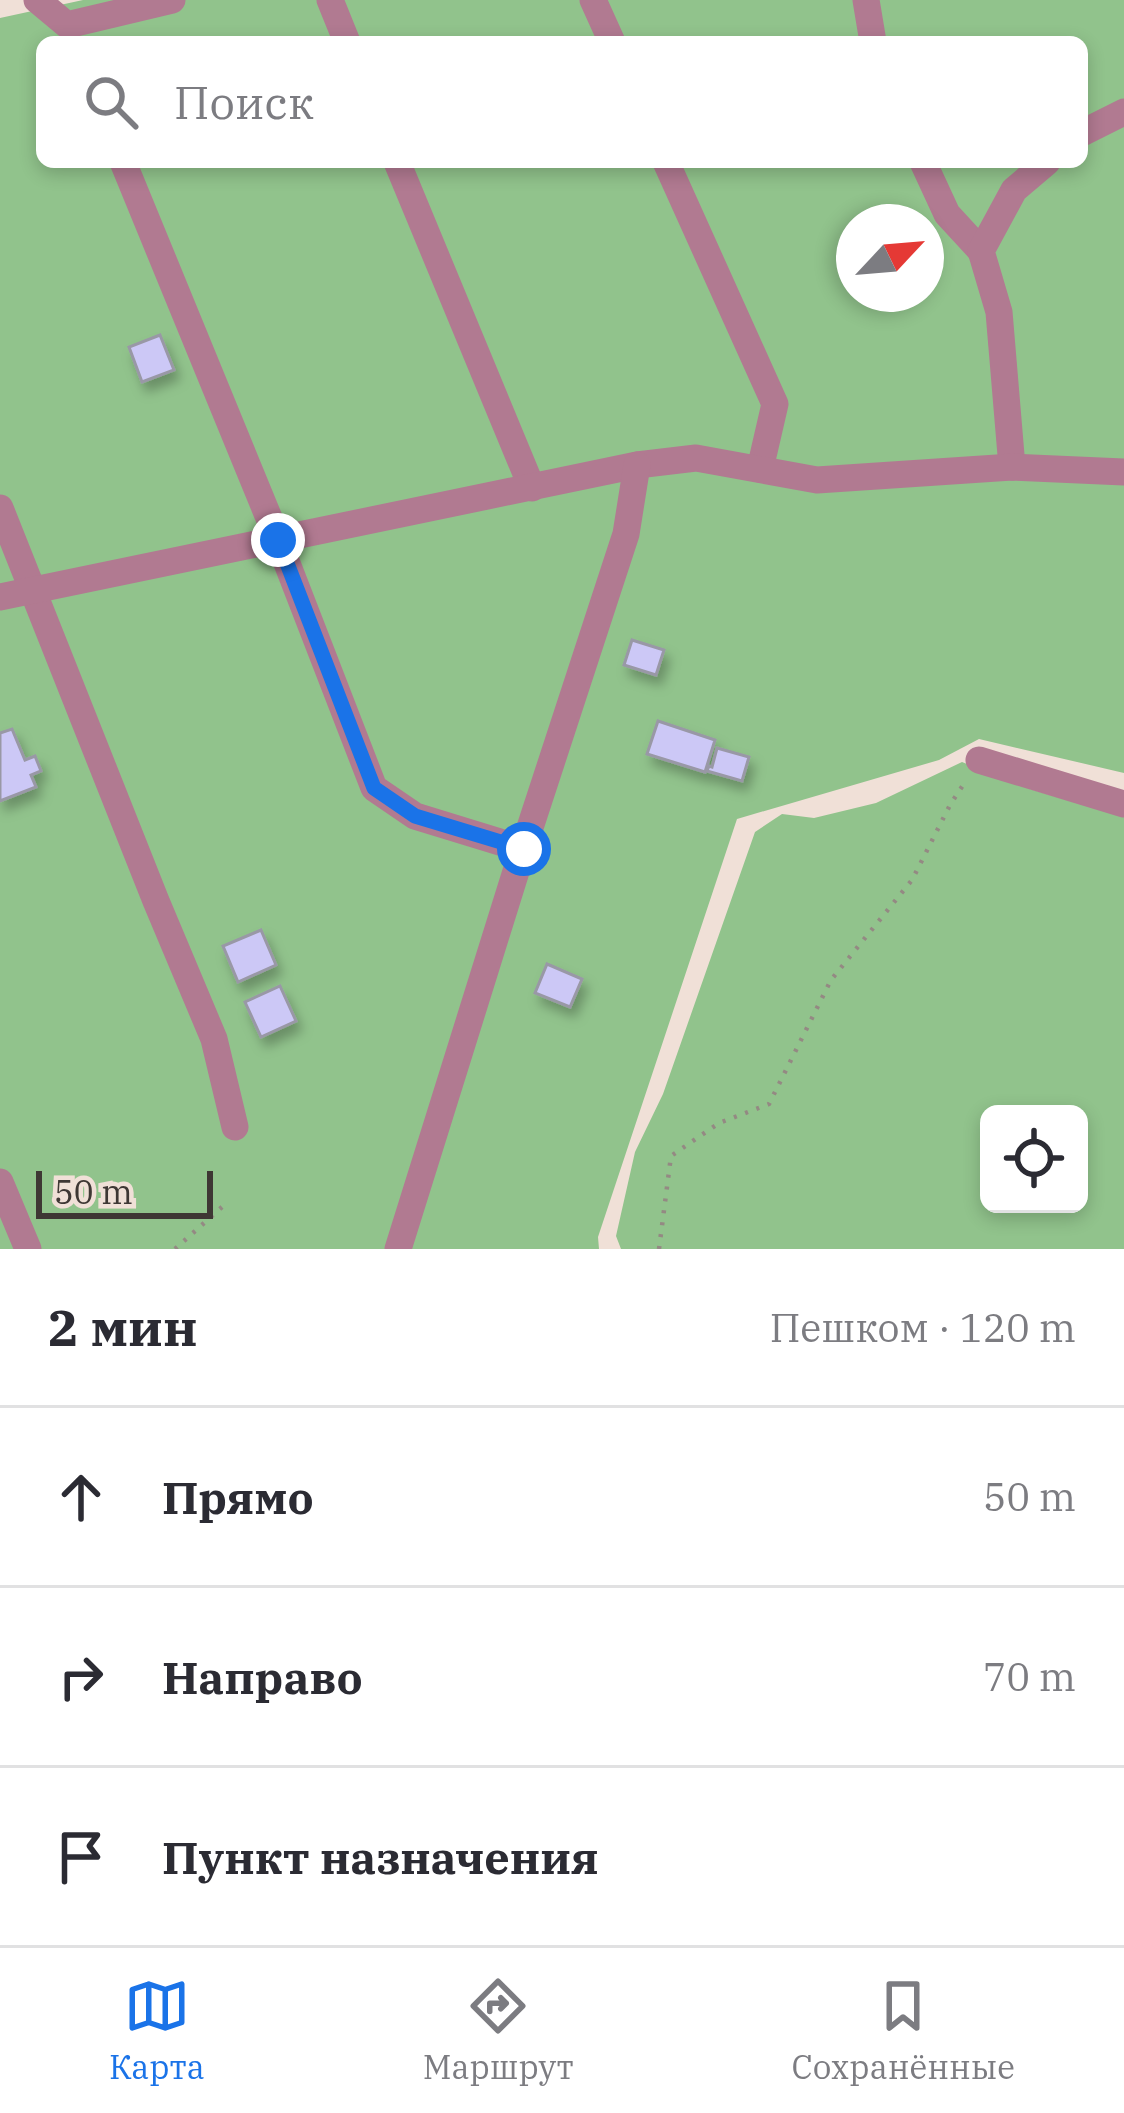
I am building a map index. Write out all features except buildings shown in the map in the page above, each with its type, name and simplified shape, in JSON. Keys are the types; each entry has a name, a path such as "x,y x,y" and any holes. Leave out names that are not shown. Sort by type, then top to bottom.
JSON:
{"lane":[{"path":"37,0 71,33 172,0"},
{"path":"330,0 345,36"},
{"path":"593,0 609,36"},
{"path":"866,0 872,36"},
{"path":"1088,130 1124,112"},
{"path":"125,168 374,788 415,816 524,849"},
{"path":"399,168 532,488"},
{"path":"669,168 775,404 760,469"},
{"path":"926,168 947,214 981,250 999,312 1012,467"},
{"path":"981,250 1014,190 1040,168"},
{"path":"0,597 637,465 696,458 817,480 1012,467 1124,472"},
{"path":"398,1249 626,534 637,465"},
{"path":"0,508 214,1039 235,1126"},
{"path":"979,760 1124,804"},
{"path":"0,1182 28,1249"}],"path":[{"path":"659,1249 671,1156 718,1123 769,1104 831,980 911,880 979,760"},
{"path":"175,1249 221,1207"}],"green space":[{"path":"83,0 1124,0 1124,773 979,739 939,760 737,819 598,1237 599,1249 0,1249 0,18"},
{"path":"962,762 1030,789 1124,817 1124,1249 621,1249 616,1236 635,1152 663,1094 755,832 782,814 814,818 876,803"}],"route":[{"path":"278,540 374,788 415,816 524,849"}]}
